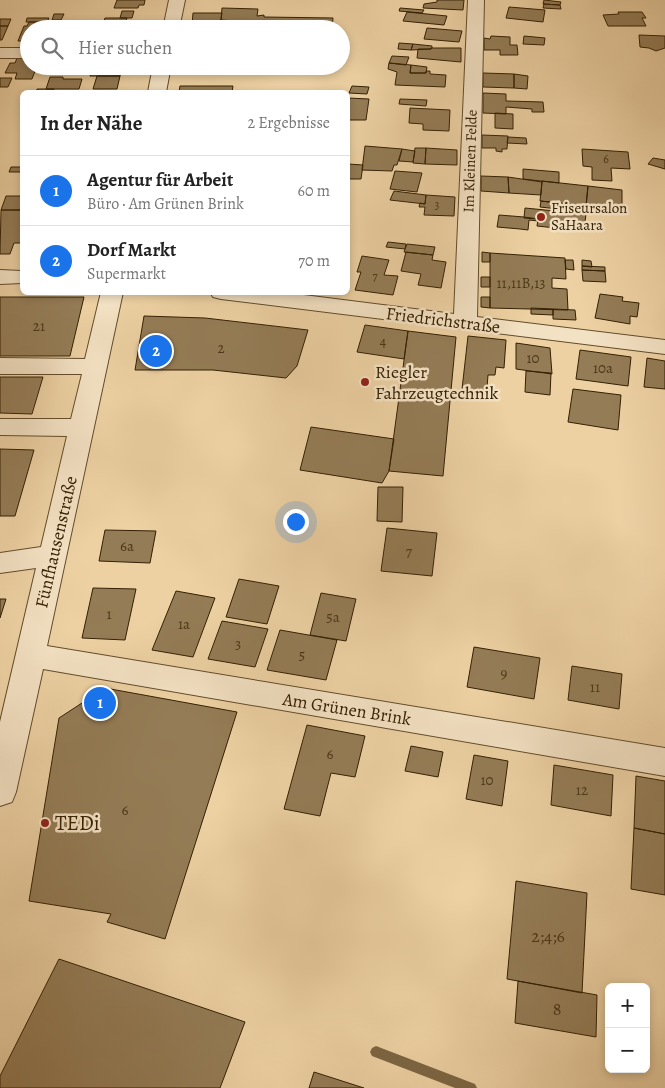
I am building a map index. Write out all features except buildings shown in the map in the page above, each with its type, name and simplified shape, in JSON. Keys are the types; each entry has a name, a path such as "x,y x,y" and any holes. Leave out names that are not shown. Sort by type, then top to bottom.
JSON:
{"street":[{"path":"173,20 177,0"},
{"name":"Im Kleinen Felde","path":"465,323 476,0"},
{"path":"0,53 20,53"},
{"path":"157,90 160,75"},
{"path":"0,277 20,277"},
{"name":"Fünfhausenstraße","path":"0,792 111,295"},
{"name":"Friedrichstraße","path":"245,295 665,347"},
{"path":"0,366 96,367"},
{"path":"0,427 83,428"},
{"path":"0,563 54,555"},
{"name":"Am Grünen Brink","path":"30,655 665,762"}],"waterway":[{"path":"376,1052 471,1088"}],"place":[{"name":"Friseursalon SaHaara","path":"541,217"},
{"name":"Dorf Markt","path":"156,351"},
{"name":"Riegler Fahrzeugtechnik","path":"365,382"},
{"name":"Agentur für Arbeit","path":"100,703"},
{"name":"TEDi","path":"45,823"}]}
